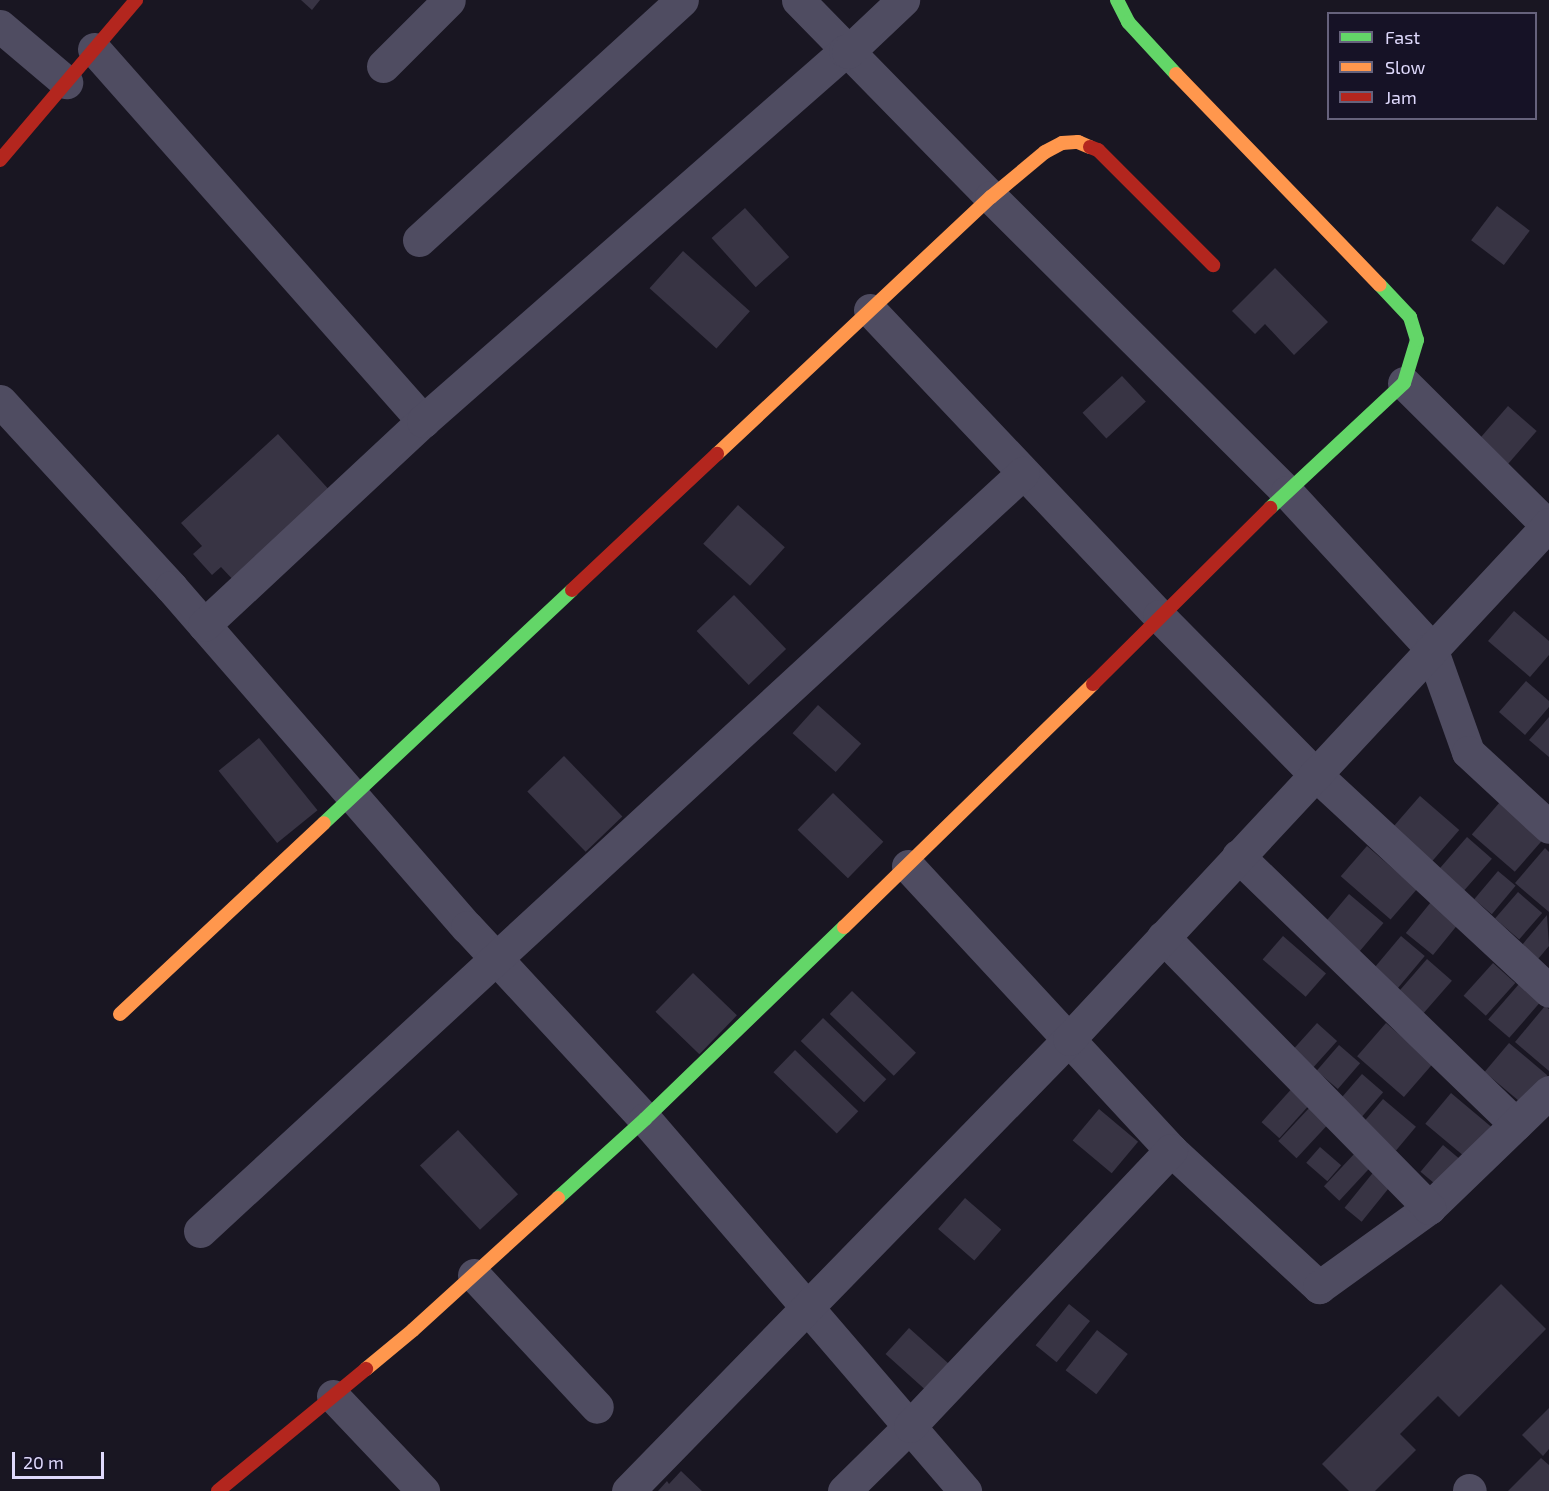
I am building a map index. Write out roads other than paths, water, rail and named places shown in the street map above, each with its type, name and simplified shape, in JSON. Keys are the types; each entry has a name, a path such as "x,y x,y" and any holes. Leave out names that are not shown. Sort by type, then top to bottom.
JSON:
{"street":[{"path":"0,160 136,0"},
{"path":"383,66 449,0"},
{"path":"419,240 682,0"},
{"path":"798,0 991,197 1287,492 1431,648 1468,752 1549,827"},
{"path":"204,625 423,421 845,51 848,52 903,0"},
{"path":"218,1491 413,1330 645,1119 908,866 1159,616 1404,383 1417,340 1410,317 1145,42 1128,22 1117,0"},
{"path":"0,26 66,82"},
{"path":"94,49 423,421"},
{"path":"120,1014 991,197 1045,152 1062,143 1078,142 1098,150 1213,265"},
{"path":"870,310 1159,616 1315,774 1549,991"},
{"path":"628,1491 1069,1039 1431,648 1549,526 1404,383"},
{"path":"0,401 204,625 496,958 645,1119 965,1491"},
{"path":"200,1231 1023,473"},
{"path":"1238,856 1516,1124"},
{"path":"908,866 1171,1150 1319,1287 1429,1208 1549,1092"},
{"path":"1163,937 1429,1208"},
{"path":"844,1491 910,1426 1171,1150"},
{"path":"474,1275 597,1407"},
{"path":"333,1396 423,1491"}]}
